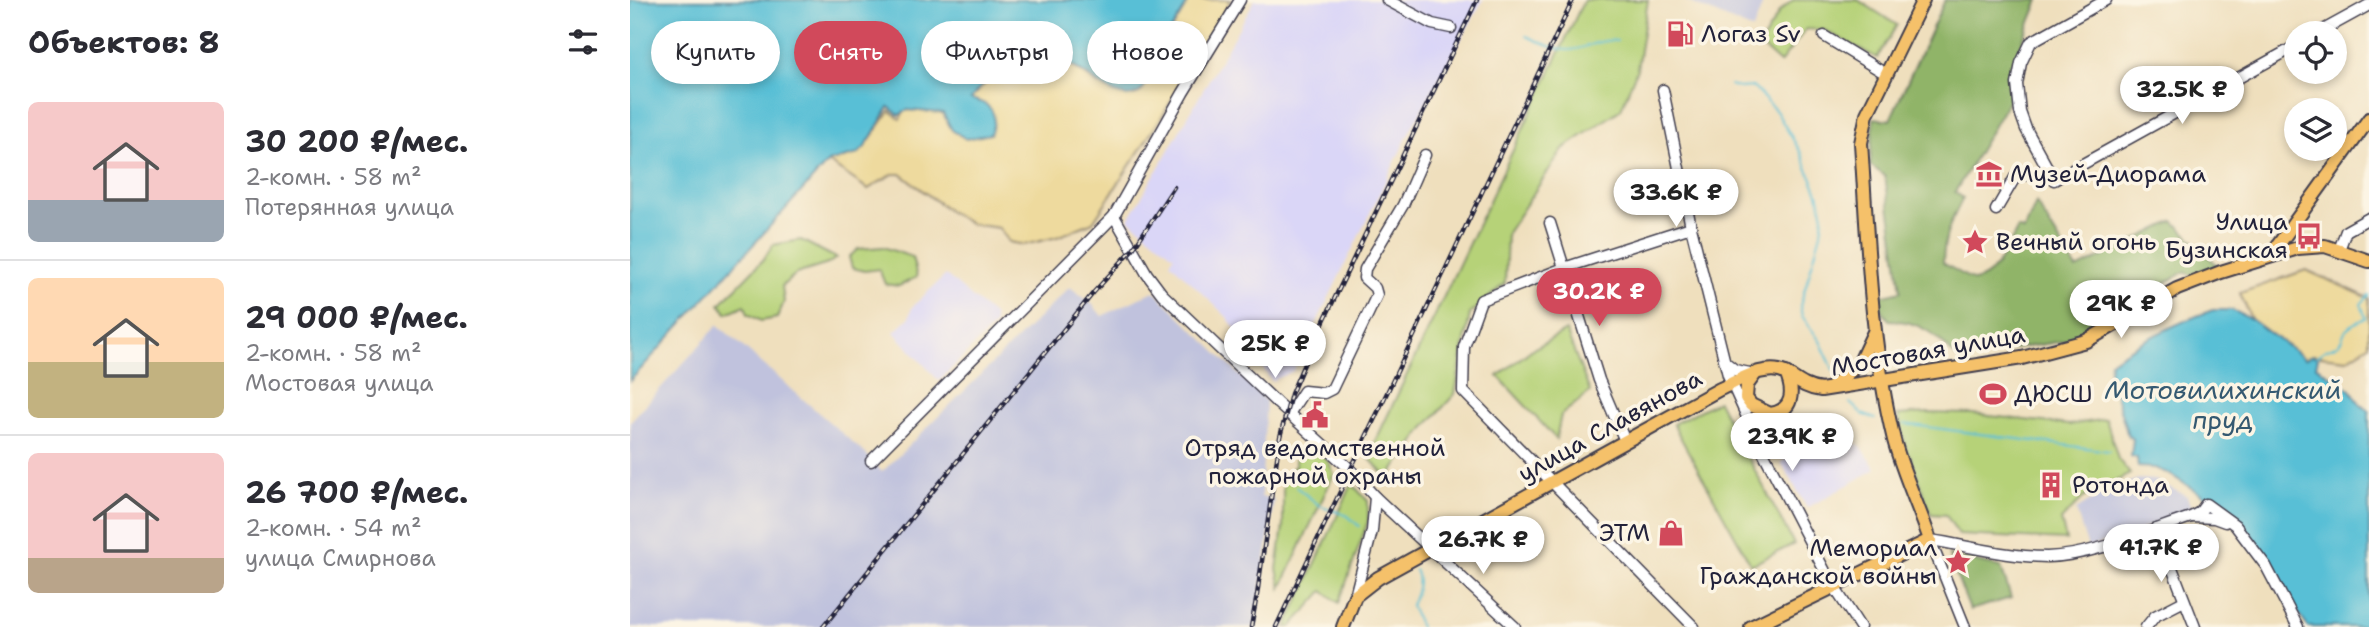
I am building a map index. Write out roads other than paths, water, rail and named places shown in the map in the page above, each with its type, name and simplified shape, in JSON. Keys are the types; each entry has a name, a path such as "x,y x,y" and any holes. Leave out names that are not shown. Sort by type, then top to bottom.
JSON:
{"main road":[{"path":"1751,627 1930,540 1896,446 1882,380 1874,332 1861,143 1867,114 1923,0"},
{"path":"2271,255 2369,119"},
{"name":"Мостовая улица","path":"1786,373 1803,386 1827,389 2022,358 2086,341 2177,289 2271,255 2298,248 2325,246 2369,261"},
{"path":"1827,389 1859,364 1874,332"},
{"path":"1768,369 1786,373 1792,387 1788,405 1777,413 1763,412 1751,405 1746,398 1747,385 1756,374 1768,369"},
{"name":"улица Славянова","path":"1355,596 1378,578 1430,548 1734,383 1756,374"},
{"path":"1887,407 1904,382 1925,374"},
{"path":"1852,386 1859,385 1870,390 1887,407"},
{"path":"1343,627 1355,596"}],"street":[{"path":"872,461 1114,216 1183,93 1241,0"},
{"path":"1387,0 1432,24 1451,29"},
{"path":"2106,0 2031,42 2021,63 2017,84 2020,112 2026,129 2054,180 2284,53"},
{"path":"2340,21 2369,5"},
{"path":"1824,36 1886,74"},
{"path":"1663,90 1691,227 1723,360 1760,445 1834,587 1860,627"},
{"path":"1289,414 1304,391 1311,390 1320,394 1332,389 1377,295 1375,288 1364,278 1365,269 1403,205 1425,155"},
{"path":"1996,210 2017,174 2040,176"},
{"path":"1114,216 1153,283 1289,414 1352,470 1375,497 1515,627"},
{"path":"2339,250 2346,231 2369,218"},
{"path":"1550,223 1599,380 1625,442"},
{"path":"1691,227 1564,268 1481,300 1464,347 1463,391 1694,627"},
{"path":"1723,360 1735,370 1756,374"},
{"path":"1734,383 1746,398 1752,429"},
{"path":"1760,445 1764,427 1777,413"},
{"path":"1355,596 1375,517 1375,497"},
{"path":"1930,540 2015,555 2066,555 2092,550 2191,517 2200,512 2206,504 2235,525 2266,566 2298,627"},
{"path":"2191,517 2214,518 2235,525"},
{"path":"2157,529 2195,627"},
{"path":"1930,540 1965,627"},
{"path":"2146,627 2155,616 2184,601"}],"water":[{"path":"630,0 1189,0 1176,21 1087,21 1087,76 1073,66 1073,21 921,21 921,84 984,84 971,99 992,110 994,120 990,134 966,139 952,130 943,113 907,110 899,115 889,107 865,147 858,154 828,162 630,381"},
{"path":"1098,84 1146,84 1138,93 1130,96"},
{"name":"Мотовилихинский пруд","path":"2213,310 2232,310 2251,319 2305,359 2312,355 2318,358 2316,366 2351,390 2361,405 2369,411 2369,627 2308,627 2273,566 2236,516 2169,474 2155,468 2138,467 2137,458 2131,456 2133,439 2128,436 2109,372 2110,362 2134,346"}],"waterway":[{"path":"1526,36 1563,50 1604,41 1617,41"},
{"path":"1730,85 1739,88 1753,87 1776,111 1800,151 1818,193 1823,216 1821,233 1800,306 1802,316 1820,341 1834,371"},
{"path":"2316,357 2339,343 2350,326 2366,318 2361,304 2369,295"},
{"path":"1850,403 1862,414 1875,419"},
{"path":"1904,424 2109,451"},
{"path":"1296,487 1319,505 1348,516 1359,526"},
{"path":"1415,570 1418,583 1411,605 1420,627"}],"railway":[{"path":"1251,627 1280,437 1291,394 1477,0"},
{"path":"1276,627 1573,0"},
{"path":"823,627 1094,292 1133,249 1174,187"}],"place":[{"name":"Логаз Sv","path":"1680,34"},
{"name":"Музей-Диорама","path":"1989,174"},
{"name":"Улица Бузинская","path":"2309,236"},
{"name":"Вечный огонь","path":"1975,242"},
{"name":"ДЮСШ","path":"1993,394"},
{"name":"Отряд ведомственной пожарной охраны","path":"1315,415"},
{"name":"Ротонда","path":"2051,485"},
{"name":"ЭТМ","path":"1671,533"},
{"name":"Мемориал Гражданской войны","path":"1958,562"}]}
